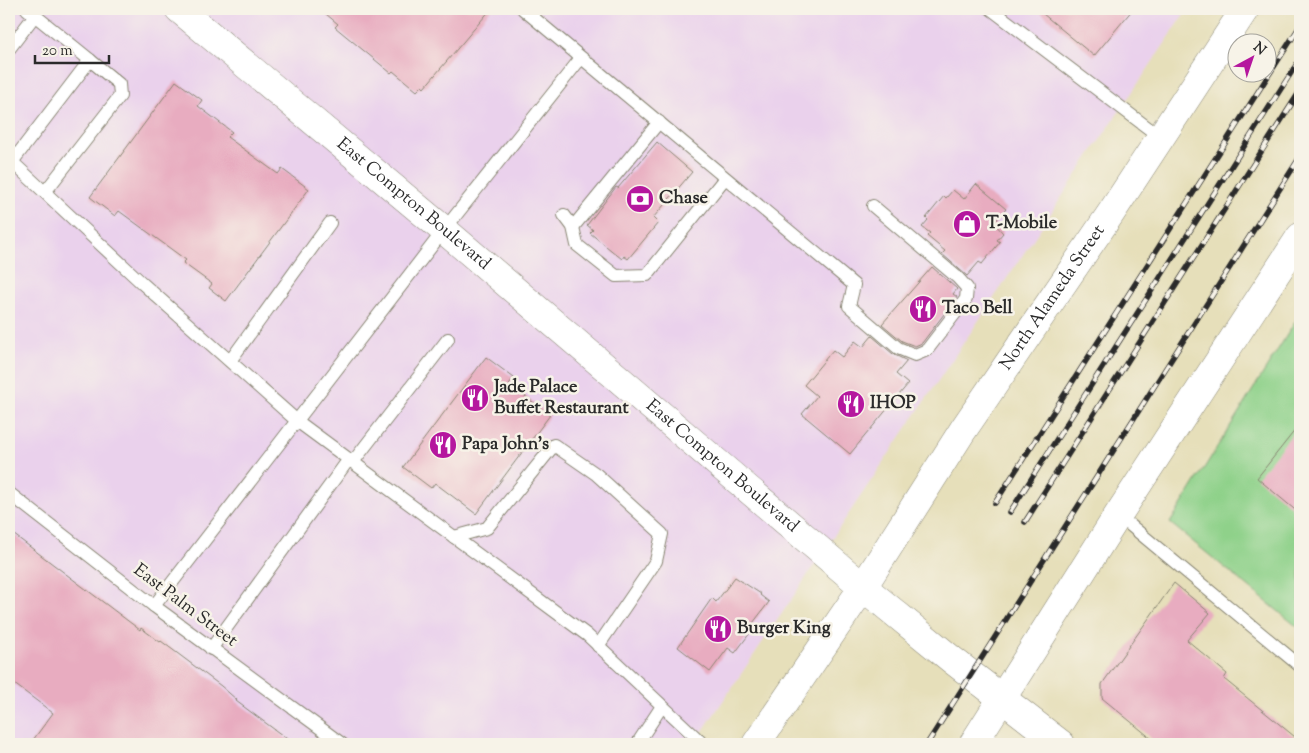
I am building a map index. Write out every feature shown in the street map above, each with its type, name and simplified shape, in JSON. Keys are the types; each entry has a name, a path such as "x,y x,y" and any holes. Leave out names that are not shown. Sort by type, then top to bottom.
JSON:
{"main road":[{"name":"East Compton Boulevard","path":"179,9 444,230 864,587 1061,744"},
{"name":"North Alameda Street","path":"756,744 864,587 963,430 1111,213 1244,9"},
{"path":"973,744 1300,236"}],"lane":[{"path":"523,9 854,285 849,306 898,348 915,355 928,350 966,299 967,288 958,278 873,206"},
{"path":"991,9 1160,137"},
{"path":"9,49 31,12 119,84 120,96 45,192"},
{"path":"154,606 444,230 581,58"},
{"path":"90,60 11,161 143,284 297,421 587,635 703,744"},
{"path":"573,227 659,122"},
{"path":"564,215 573,227 577,245 616,276 647,275 726,178"},
{"path":"230,361 330,223"},
{"path":"211,649 351,461 448,339"},
{"path":"454,536 487,528 554,445 596,474 662,534 656,561 598,646"},
{"name":"East Palm Street","path":"9,493 211,649 342,744"},
{"path":"1118,516 1300,666"},
{"path":"636,744 662,706"}],"shaded area":[{"path":"9,9 1188,9 694,744 9,744"}],"green space":[{"path":"1300,314 1300,629 1170,523"}],"building":[{"path":"320,9 491,9 424,88 422,86 417,91 393,71 391,73 335,27 338,24"},
{"path":"1037,9 1133,9 1094,56"},
{"path":"176,81 202,100 198,106 232,132 227,137 278,174 282,169 309,189 226,301 209,288 212,284 183,263 186,260 119,211 115,216 90,197"},
{"path":"657,142 692,172 653,218 658,223 628,259 624,256 622,259 590,233 593,230 587,225 616,187 618,188"},
{"path":"976,184 1006,209 994,223 1003,233 997,240 1000,242 982,264 979,262 967,276 942,254 945,251 927,236 930,233 922,227 928,220 926,218 944,196 946,198 953,190 964,199"},
{"name":"Taco Bell","path":"932,267 957,289 953,294 957,297 922,343 915,346 902,341 882,324"},
{"name":"IHOP","path":"872,336 893,354 907,361 896,374 908,384 850,454 802,414 817,396 804,385 833,350 842,357 855,341 863,347"},
{"path":"486,357 514,378 509,384 550,415 476,514 435,483 431,488 403,467"},
{"path":"1300,424 1300,514 1257,478"},
{"path":"9,531 140,630 141,628 161,641 221,686 236,701 294,744 30,744 53,713 9,680"},
{"path":"735,577 761,594 769,602 750,627 753,629 735,653 728,648 710,672 678,647 712,598 716,602"},
{"path":"1174,583 1210,613 1187,640 1227,674 1224,679 1300,741 1300,744 1158,744 1102,698 1102,684"}],"railway":[{"path":"995,503 1300,26"},
{"path":"1010,512 1300,59"},
{"path":"1025,522 1300,91"},
{"path":"927,744 1300,157"}],"place":[{"name":"Chase","path":"640,199"},
{"name":"T-Mobile","path":"967,224"},
{"name":"Taco Bell","path":"923,309"},
{"name":"Jade Palace Buffet Restaurant","path":"475,398"},
{"name":"IHOP","path":"851,404"},
{"name":"Papa John's","path":"443,445"},
{"name":"Burger King","path":"718,629"}]}
